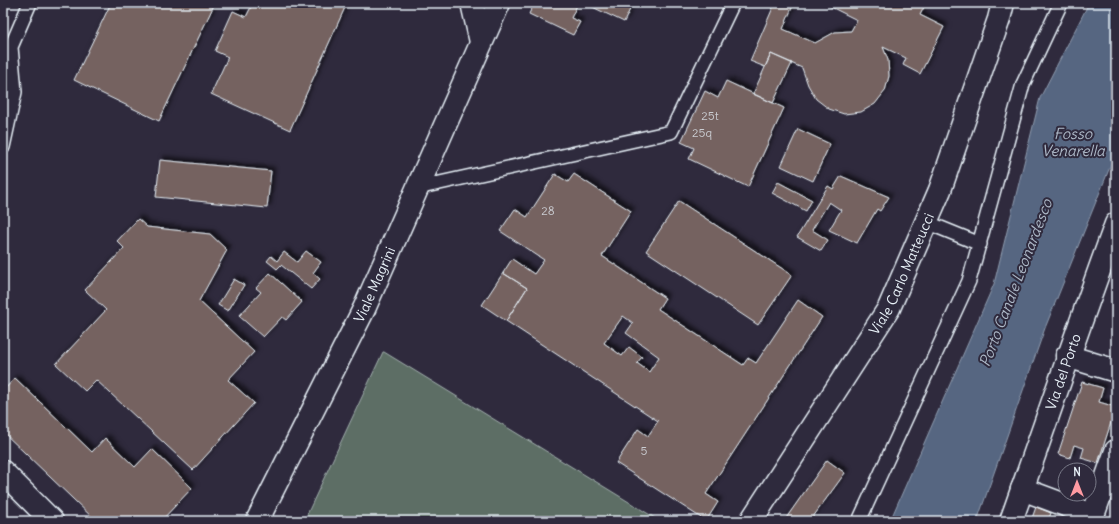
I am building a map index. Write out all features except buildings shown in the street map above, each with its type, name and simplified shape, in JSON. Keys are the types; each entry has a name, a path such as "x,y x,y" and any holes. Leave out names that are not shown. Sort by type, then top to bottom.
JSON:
{"street":[{"path":"472,3 481,42"},
{"name":"Viale Magrini","path":"257,521 364,309 499,3"},
{"name":"Viale Carlo Matteucci","path":"751,521 889,308 940,190 999,19 1003,3"},
{"name":"Via del Porto","path":"1011,521 1048,418 1067,356 1116,224"},
{"path":"1067,356 1116,371"},
{"path":"1022,489 1091,518 1116,451"},
{"path":"3,472 52,521"}],"lane":[{"path":"3,147 15,92 11,47 30,3"},
{"path":"418,188 671,132 733,3"},
{"path":"858,521 969,282 1023,84 1061,3"},
{"path":"926,222 980,244"}],"green space":[{"path":"384,352 660,521 304,521"}],"water":[{"name":"Fosso Venarella","path":"1089,3 1116,3 1116,152 1045,328 977,521 890,521 994,284 1040,98"}],"water label":[{"name":"Porto Canale Leonardesco","path":"1016,283"}]}
